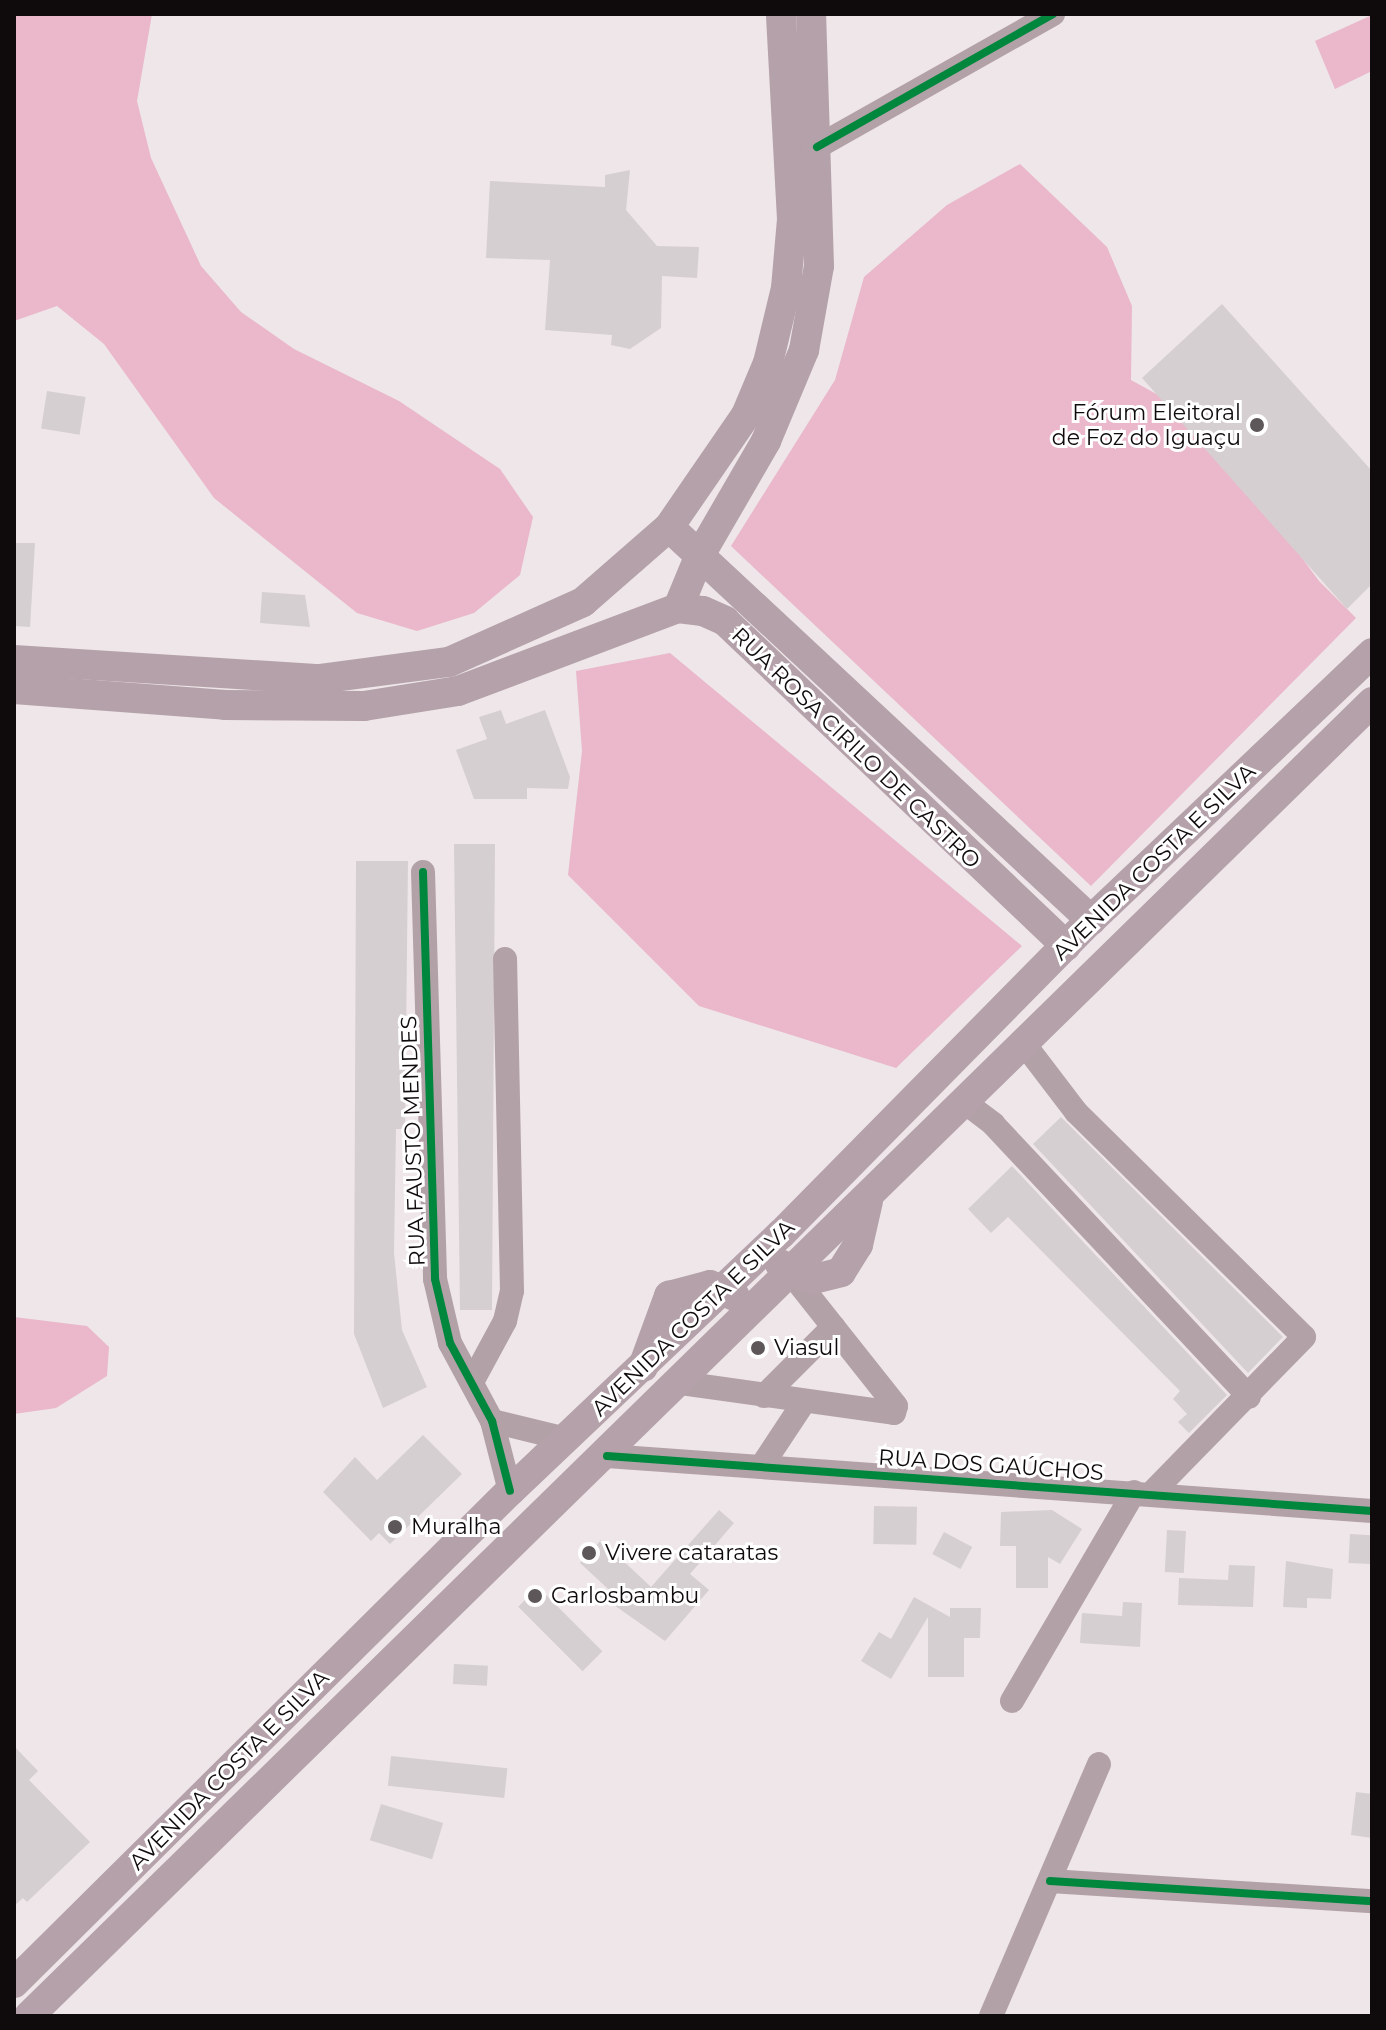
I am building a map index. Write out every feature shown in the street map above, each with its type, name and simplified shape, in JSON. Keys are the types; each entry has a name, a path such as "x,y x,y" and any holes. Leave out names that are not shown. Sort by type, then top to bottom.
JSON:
{"main road":[{"path":"14,689 227,692 449,662 583,602 669,527 746,415 768,363 786,288 792,219 781,14"},
{"path":"14,660 339,707 458,691 678,608 700,555 766,441 804,350 819,266 811,14"},
{"path":"669,527 1091,920"},
{"name":"RUA ROSA CIRILO DE CASTRO","path":"678,608 725,621 1066,946"},
{"name":"AVENIDA COSTA E SILVA","path":"14,1983 510,1491 643,1368 669,1296 697,1285 725,1289 1091,920 1372,653"},
{"path":"449,662 458,691"},
{"name":"AVENIDA COSTA E SILVA","path":"29,2016 868,1201 1022,1041 1372,702"},
{"path":"781,1234 779,1263 792,1275 828,1280 841,1272 858,1245 868,1201"},
{"path":"725,1289 740,1301 742,1324"}],"street":[{"path":"817,147 1040,17"},
{"name":"RUA FAUSTO MENDES","path":"423,872 435,1279 450,1343 492,1421 510,1491"},
{"path":"472,1382 505,1321 512,1291 505,959"},
{"path":"1012,1701 1143,1493 1302,1345 1302,1329 1076,1112 1022,1041"},
{"path":"963,1101 993,1124 1249,1397"},
{"path":"764,1396 830,1323 841,1272"},
{"path":"681,1383 894,1413 896,1406 792,1275"},
{"path":"761,1467 804,1402"},
{"path":"492,1421 566,1439"},
{"name":"RUA DOS GAÚCHOS","path":"607,1456 1372,1511"},
{"path":"991,2016 1099,1764"},
{"path":"1050,1881 1372,1901"}],"shaded area":[{"path":"14,14 152,14 137,101 151,158 201,266 241,312 294,349 399,401 500,469 533,517 520,575 474,613 417,631 357,613 214,498 104,344 57,306 14,321"},
{"path":"1372,15 1372,71 1335,89 1315,41"},
{"path":"1020,164 1107,247 1132,306 1131,380 1198,417 1319,581 1356,618 1091,886 731,546 835,380 864,277 947,205"},
{"path":"670,653 1022,946 896,1068 699,1006 568,875 582,751 576,671"},
{"path":"14,1317 87,1326 109,1347 107,1376 56,1408 14,1414"}],"building":[{"path":"630,170 626,210 657,246 699,247 697,278 662,276 661,328 630,349 611,345 612,335 545,330 550,260 486,258 490,181 605,187 605,175"},
{"name":"Fórum Eleitoral de Foz do Iguaçu","path":"1222,304 1372,471 1372,584 1347,609 1142,378"},
{"path":"47,391 86,397 80,435 41,429"},
{"path":"14,543 35,543 30,627 14,626"},
{"path":"262,592 305,595 310,627 260,623"},
{"path":"501,710 506,724 545,710 570,777 568,789 527,788 527,799 474,799 456,750 487,739 479,717"},
{"path":"454,844 495,844 492,1310 460,1310"},
{"path":"356,861 408,861 405,1129 396,1129 394,1253 402,1330 427,1387 383,1408 354,1334"},
{"path":"1061,1117 1283,1337 1248,1373 1033,1144"},
{"path":"1012,1166 1227,1395 1189,1433 1178,1422 1187,1414 1173,1399 1180,1391 1008,1217 991,1233 968,1209"},
{"path":"423,1435 462,1474 390,1544 379,1533 371,1541 323,1492 355,1457 377,1480"},
{"path":"874,1506 917,1507 916,1545 873,1544"},
{"path":"719,1510 734,1523 690,1574 709,1590 665,1641 614,1605 619,1599 580,1563 601,1540 651,1587"},
{"path":"1052,1510 1082,1529 1060,1564 1048,1557 1048,1588 1016,1588 1016,1546 1000,1546 1001,1512"},
{"path":"1167,1530 1186,1531 1184,1573 1165,1572"},
{"path":"944,1532 972,1547 961,1569 932,1554"},
{"path":"1350,1534 1372,1535 1370,1564 1348,1563"},
{"path":"1286,1561 1333,1569 1331,1599 1307,1598 1307,1608 1283,1607"},
{"path":"1229,1565 1255,1566 1253,1607 1178,1605 1179,1578 1228,1580"},
{"path":"538,1587 602,1651 583,1671 518,1607"},
{"path":"914,1597 950,1617 950,1608 981,1608 980,1638 964,1638 964,1677 928,1677 928,1617 891,1679 861,1661 879,1632 891,1639"},
{"path":"1123,1602 1142,1603 1140,1647 1080,1643 1082,1613 1122,1616"},
{"path":"454,1664 488,1666 487,1686 453,1684"},
{"path":"14,1746 38,1771 29,1780 90,1842 27,1902 23,1898 14,1906"},
{"path":"391,1756 507,1768 504,1798 388,1786"},
{"path":"1356,1792 1372,1794 1372,1838 1351,1835"},
{"path":"381,1804 443,1823 432,1859 370,1840"}],"cycle path":[{"path":"817,147 1053,14"},
{"path":"423,872 435,1279 450,1343 492,1421 510,1491"},
{"path":"607,1456 1372,1511"},
{"path":"1050,1881 1372,1901"}],"place":[{"name":"Fórum Eleitoral de Foz do Iguaçu","path":"1257,425"},
{"name":"Viasul","path":"758,1348"},
{"name":"Muralha","path":"395,1527"},
{"name":"Vivere cataratas","path":"589,1553"},
{"name":"Carlosbambu","path":"535,1596"}]}
